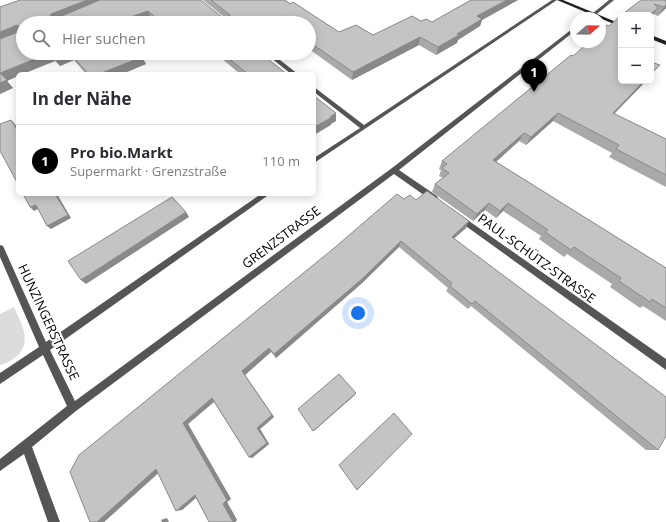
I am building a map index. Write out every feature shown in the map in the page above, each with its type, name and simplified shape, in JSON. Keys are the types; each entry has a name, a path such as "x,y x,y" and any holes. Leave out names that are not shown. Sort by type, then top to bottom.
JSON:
{"street":[{"path":"316,159 555,0"},
{"path":"559,0 583,12"},
{"path":"596,12 612,0"},
{"path":"606,21 618,25"},
{"name":"GRENZSTRASSE","path":"1,462 26,446 73,408 394,170 570,33"},
{"path":"654,38 666,43"},
{"path":"277,60 292,72"},
{"path":"316,91 363,126"},
{"path":"394,170 439,202"},
{"path":"0,380 263,196"},
{"name":"PAUL-SCHÜTZ-STRASSE","path":"452,212 666,366"},
{"name":"HUNZINGERSTRASSE","path":"0,248 44,348 73,408"},
{"path":"26,446 54,522"}],"shaded area":[{"path":"14,307 24,330 25,342 23,348 17,356 0,365 0,314"}],"building":[{"path":"20,0 87,0 51,14 50,16 16,16 16,25 0,32 0,7"},
{"path":"100,0 201,0 221,16 154,16 148,11 133,16 61,16"},
{"path":"211,0 285,0 290,4 293,2 314,16 229,16 230,15"},
{"path":"471,0 507,0 477,16 482,19 438,47 420,37 353,72 316,47 316,17 339,32 356,25 373,35 412,16 421,21 426,19 432,22"},
{"path":"641,0 666,0 666,5 664,7 654,4 658,8 653,12 625,12"},
{"path":"618,18 618,84 641,84 613,113 666,139 666,175 616,149 619,145 558,113 531,137 524,133 493,160 666,268 666,308 652,299 650,302 619,281 621,278 574,247 571,250 545,232 548,230 508,203 500,211 489,203 477,214 435,184 449,173 442,168 447,164 442,161 571,55 573,56 582,48 606,48 606,26 609,26"},
{"path":"16,33 16,60 32,60 0,73 0,39"},
{"path":"76,60 134,60 104,72 86,72"},
{"path":"231,60 269,60 284,72 246,72"},
{"path":"654,63 660,65 654,71"},
{"path":"0,73 7,80 0,83"},
{"path":"316,98 336,113 330,117 331,118 316,126"},
{"path":"11,120 16,128 16,180 0,151 0,124"},
{"path":"427,191 469,221 452,237 666,397 666,436 658,450 475,301 472,304 450,286 452,283 401,241 362,279 274,354 269,348 242,371 272,415 257,428 267,443 249,457 212,398 183,423 227,500 223,504 233,522 209,522 195,495 176,511 156,469 97,522 90,522 70,472 79,455 333,249 397,194 404,199 410,195 416,200"},
{"path":"24,196 56,196 68,215 47,226 36,205 30,207"},
{"path":"172,197 186,212 81,280 68,261"},
{"path":"339,374 356,393 313,431 298,409"},
{"path":"394,413 412,434 357,490 339,465"}],"place":[{"name":"Pro bio.Markt","path":"534,92"}]}
